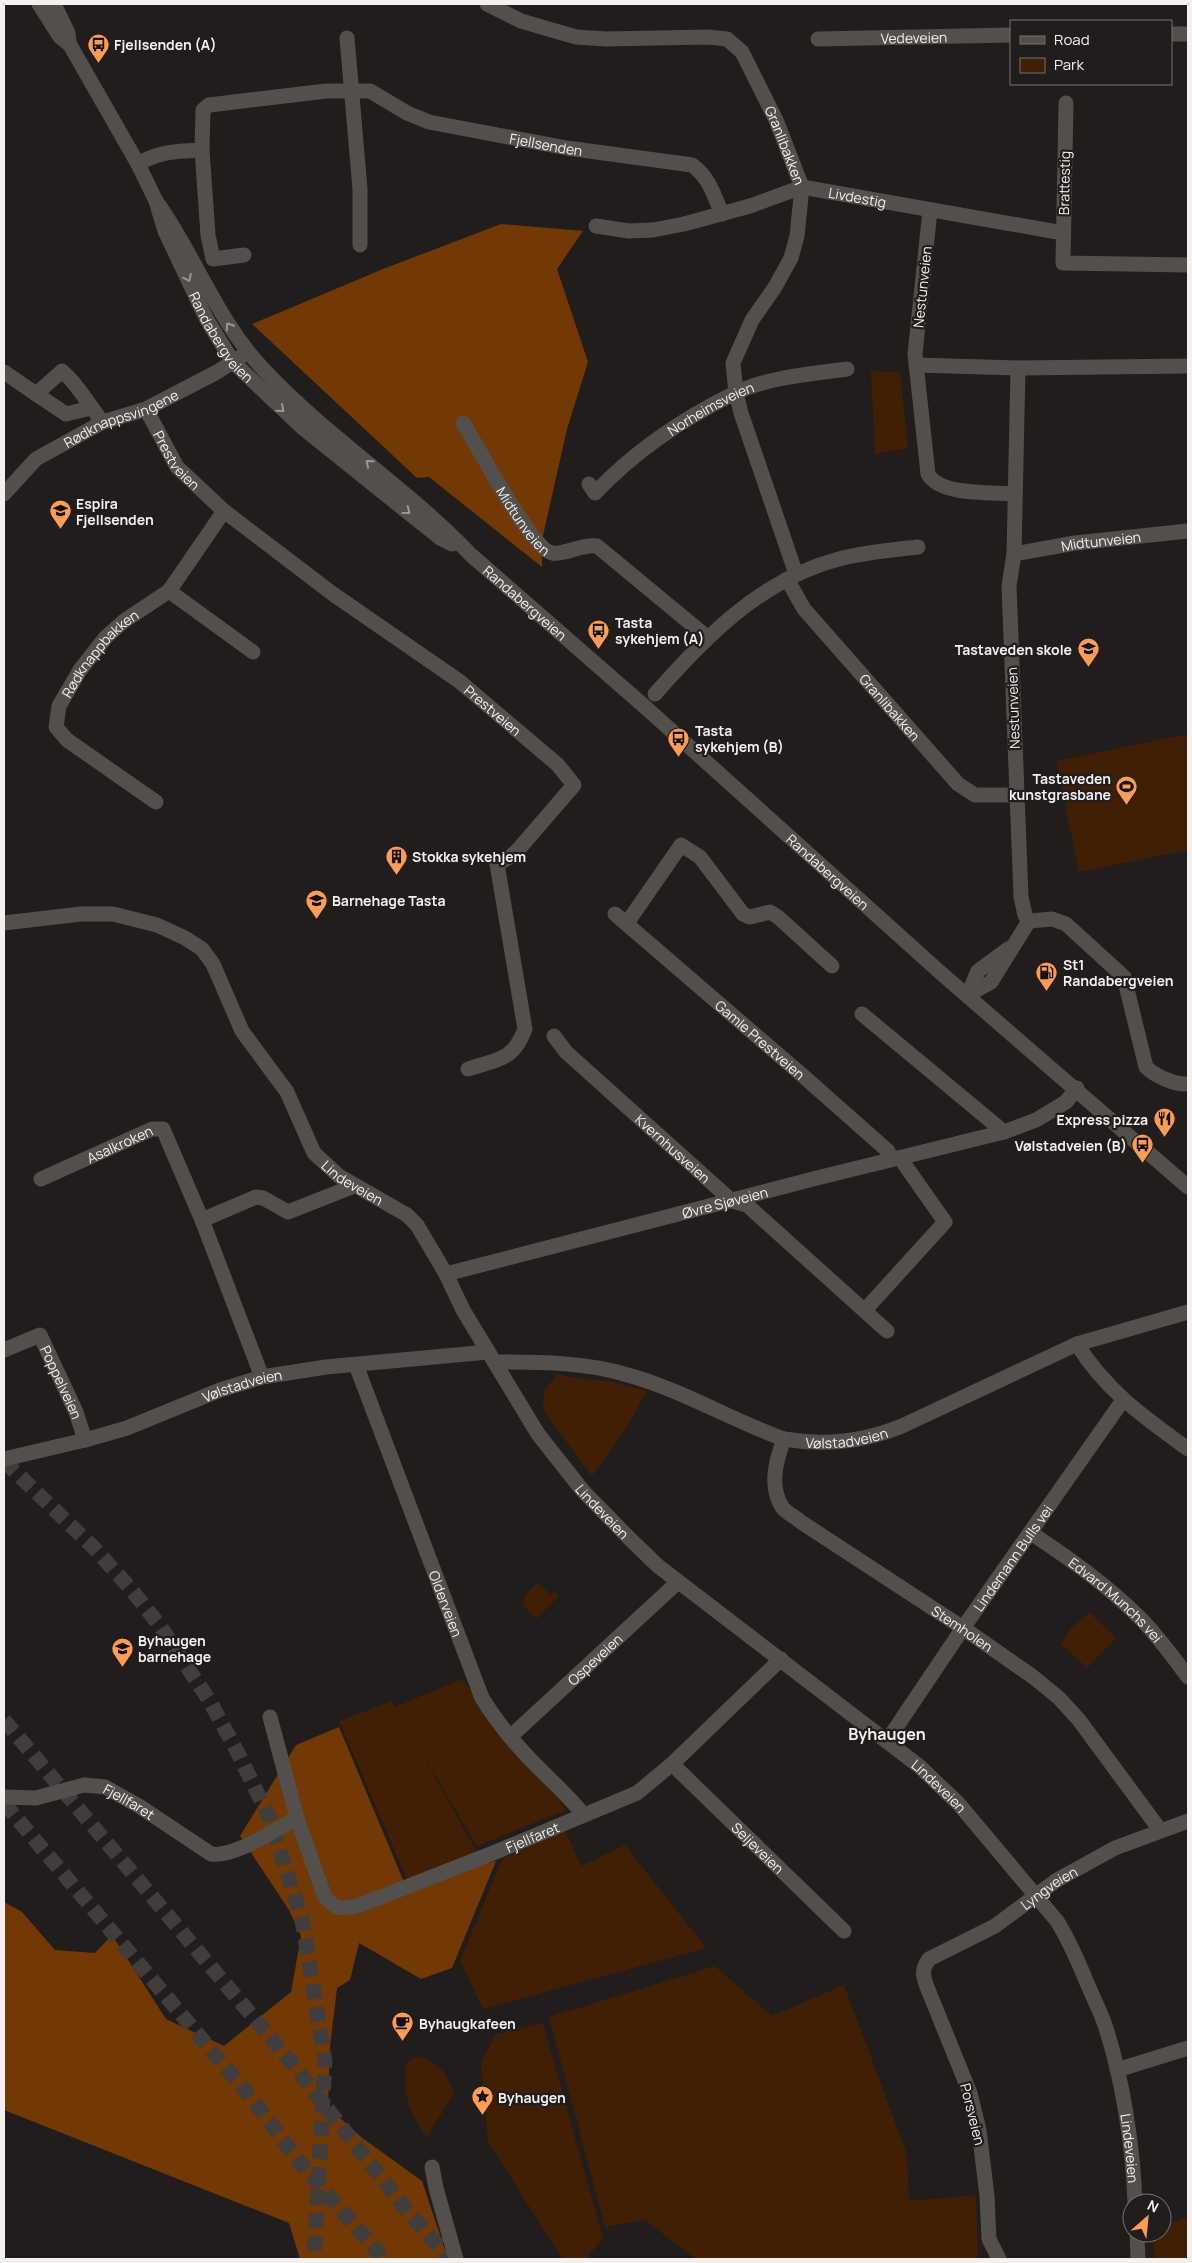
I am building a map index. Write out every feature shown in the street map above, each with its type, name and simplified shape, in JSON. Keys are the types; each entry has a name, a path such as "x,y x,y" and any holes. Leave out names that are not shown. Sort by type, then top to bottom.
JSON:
{"street":[{"name":"Randabergveien","path":"39,4 60,37 70,45"},
{"name":"Randabergveien","path":"54,4 68,32 70,45 138,164 156,201 174,227 220,312 248,352 284,389 447,530 471,554 968,996 1077,1088 1188,1187"},
{"name":"Granlibakken","path":"486,4 521,21 576,37 606,40 708,37 727,39 742,52 776,120 802,186 797,236 791,258 743,337 733,363 736,393 792,576 804,609 958,784 975,795 1016,794"},
{"path":"1172,34 1188,34"},
{"name":"Vedeveien","path":"818,38 1010,36"},
{"path":"347,38 360,189 360,245"},
{"name":"Fjellsenden","path":"202,150 203,110 209,105 351,90 370,91 429,122 567,148 692,165 701,171 709,182 722,214"},
{"name":"Brattestig","path":"1066,103 1063,263 1188,265"},
{"path":"138,164 150,156 162,152 202,150 208,235 213,259 244,255"},
{"name":"Livdestig","path":"596,226 629,231 653,230 722,214 802,186 1063,233"},
{"name":"Randabergveien","path":"156,201 165,231 207,320 233,362 272,400 342,460 440,538 471,554"},
{"name":"Nestunveien","path":"930,210 916,343 916,365 928,474 930,479 948,489 1015,494"},
{"name":"Rødknappsvingene","path":"4,494 36,458 72,441 103,422 146,409 248,352"},
{"path":"916,365 1018,368 1057,366 1188,366"},
{"name":"Nestunveien","path":"1018,368 1014,554 1009,586 1016,794 1022,897 1025,916 1029,921"},
{"name":"Norheimsveien","path":"592,489 649,445 736,393 794,376 847,369"},
{"path":"36,394 62,370 76,382 91,408 103,422"},
{"path":"4,372 66,414 91,408"},
{"name":"Prestveien","path":"146,409 178,467 224,511 326,588 459,681 558,765 574,784 518,851 497,864 525,1029 519,1046 507,1057 468,1069"},
{"name":"Midtunveien","path":"463,424 537,544 551,552 583,546 597,546 707,637"},
{"name":"Rødknappbakken","path":"156,802 67,740 56,727 59,706 70,686 106,637 124,621 169,591 224,511"},
{"name":"Midtunveien","path":"1014,554 1075,543 1188,531"},
{"path":"655,694 707,637 758,595 792,576 840,558 918,547"},
{"path":"169,591 253,652"},
{"name":"Gamle Prestveien","path":"832,966 770,912 750,917 743,914 700,857 681,845 621,918 888,1151 945,1222 865,1310"},
{"name":"Lindeveien","path":"4,922 81,914 113,914 157,925 185,938 202,949 213,964 242,1031 287,1092 314,1153 327,1167 354,1186 412,1219 422,1231 464,1310 538,1434 583,1491 628,1538 678,1582 919,1766 958,1803 1037,1896 1066,1936 1105,2025 1117,2070 1131,2153 1134,2193"},
{"path":"968,996 978,971 1013,945 1029,921 1052,920 1066,924 1124,978 1146,1067 1172,1082 1188,1084"},
{"path":"862,1014 1004,1132"},
{"name":"Kvernhusveien","path":"554,1036 566,1052 732,1201 747,1205 805,1259 888,1331"},
{"name":"Øvre Sjøveien","path":"446,1274 1004,1132 1036,1120 1066,1102 1077,1088"},
{"name":"Asalkroken","path":"41,1179 152,1129 160,1128 165,1134 202,1220 262,1377"},
{"path":"202,1220 256,1197 263,1198 288,1212 354,1186"},
{"name":"Vølstadveien","path":"4,1459 127,1428 220,1390 262,1377 303,1370 356,1365 492,1357 582,1365 628,1375 784,1439 810,1442 846,1442 881,1435 1077,1344 1188,1312"},
{"name":"Poppelveien","path":"4,1350 40,1335 76,1412 85,1440"},
{"path":"1077,1344 1091,1368 1123,1400 1154,1426 1187,1447"},
{"name":"Olderveien","path":"356,1365 474,1680 494,1717 510,1737 583,1814"},
{"name":"Lindemann Bulls vei","path":"887,1741 963,1628 1123,1400"},
{"name":"Stemholen","path":"784,1439 777,1458 774,1482 783,1507 801,1522 963,1628 1032,1676 1059,1698 1079,1720 1160,1830"},
{"name":"Edvard Munchs vei","path":"1031,1533 1091,1574 1114,1594 1157,1637 1188,1677"},
{"name":"Ospeveien","path":"510,1737 678,1582"},
{"name":"Fjellfaret","path":"270,1717 297,1818 324,1895 331,1904 345,1909 363,1904 498,1851 637,1792 672,1764 781,1660"},
{"name":"Seljeveien","path":"672,1764 844,1931"},
{"name":"Fjellfaret","path":"4,1797 36,1798 84,1785 105,1787 139,1806 211,1854 217,1855 222,1855 249,1843 297,1818"},
{"name":"Lyngveien","path":"922,1974 928,1959 996,1926 1057,1880 1101,1856 1160,1830 1188,1821"},
{"name":"Porsveien","path":"922,1974 970,2093 979,2130 987,2196 989,2239 999,2259"},
{"path":"1117,2070 1188,2048"},
{"path":"432,2167 456,2259"},
{"path":"1137,2243 1138,2259"}],"green space":[{"path":"871,371 900,372 908,448 875,454"},
{"name":"Tastaveden kunstgrasbane","path":"1188,734 1188,850 1079,872 1056,761"},
{"path":"558,1373 568,1377 613,1382 647,1391 629,1423 592,1476 543,1410 544,1391"},
{"path":"538,1583 551,1595 555,1591 559,1596 536,1619 523,1604 525,1595"},
{"path":"1090,1613 1116,1638 1087,1668 1061,1644 1072,1627"},
{"path":"462,1679 566,1810 477,1846 415,1742 477,1852 407,1879 339,1721 392,1701 395,1707"},
{"path":"565,1829 581,1866 625,1845 706,1948 483,2009 460,1961 502,1859"},
{"path":"715,1966 772,2016 844,1985 907,2154 909,2201 976,2195 978,2259 696,2259 645,2220 605,2227 549,2017"},
{"path":"543,2023 603,2238 586,2259 563,2259 488,2142 481,2063 496,2034"},
{"path":"419,2056 432,2062 441,2070 448,2079 454,2093 427,2137 411,2112 405,2084 406,2064 412,2058"},
{"path":"1188,2217 1188,2259 1154,2259 1153,2243 1172,2243 1172,2223"}],"shaded area":[{"path":"501,224 583,231 557,269 588,362 567,429 542,540 542,567 429,477 417,478 252,324 383,269"},
{"path":"339,1727 404,1882 496,1861 452,1968 421,1979 359,1943 350,1980 337,1988 330,2047 328,2107 361,2137 422,2181 448,2259 300,2259 289,2223 4,2110 4,1902 22,1912 55,1950 95,1953 112,1935 166,2019 224,2046 291,1992 301,1936 289,1910 240,1836 296,1745"}],"tunnel":[{"path":"4,1461 95,1549 130,1588 160,1626 209,1700 238,1753 270,1819 302,1919 325,2061 314,2259"},
{"path":"4,1720 295,2067 404,2207 450,2259"},
{"path":"4,1803 253,2100 298,2160 384,2259"}],"place":[{"name":"Fjellsenden (A)","path":"98,63"},
{"name":"Espira Fjellsenden","path":"60,530"},
{"name":"Tasta sykehjem (A)","path":"599,649"},
{"name":"Tastaveden skole","path":"1088,668"},
{"name":"Tasta sykehjem (B)","path":"679,757"},
{"name":"Tastaveden kunstgrasbane","path":"1127,805"},
{"name":"Stokka sykehjem","path":"396,875"},
{"name":"Barnehage Tasta","path":"316,919"},
{"name":"St1 Randabergveien","path":"1047,991"},
{"name":"Express pizza","path":"1164,1138"},
{"name":"Vølstadveien (B)","path":"1143,1164"},
{"name":"Byhaugen barnehage","path":"122,1667"},
{"name":"Byhaugkafeen","path":"403,2042"},
{"name":"Byhaugen","path":"482,2116"}],"district":[{"name":"Byhaugen","path":"887,1734"}]}
